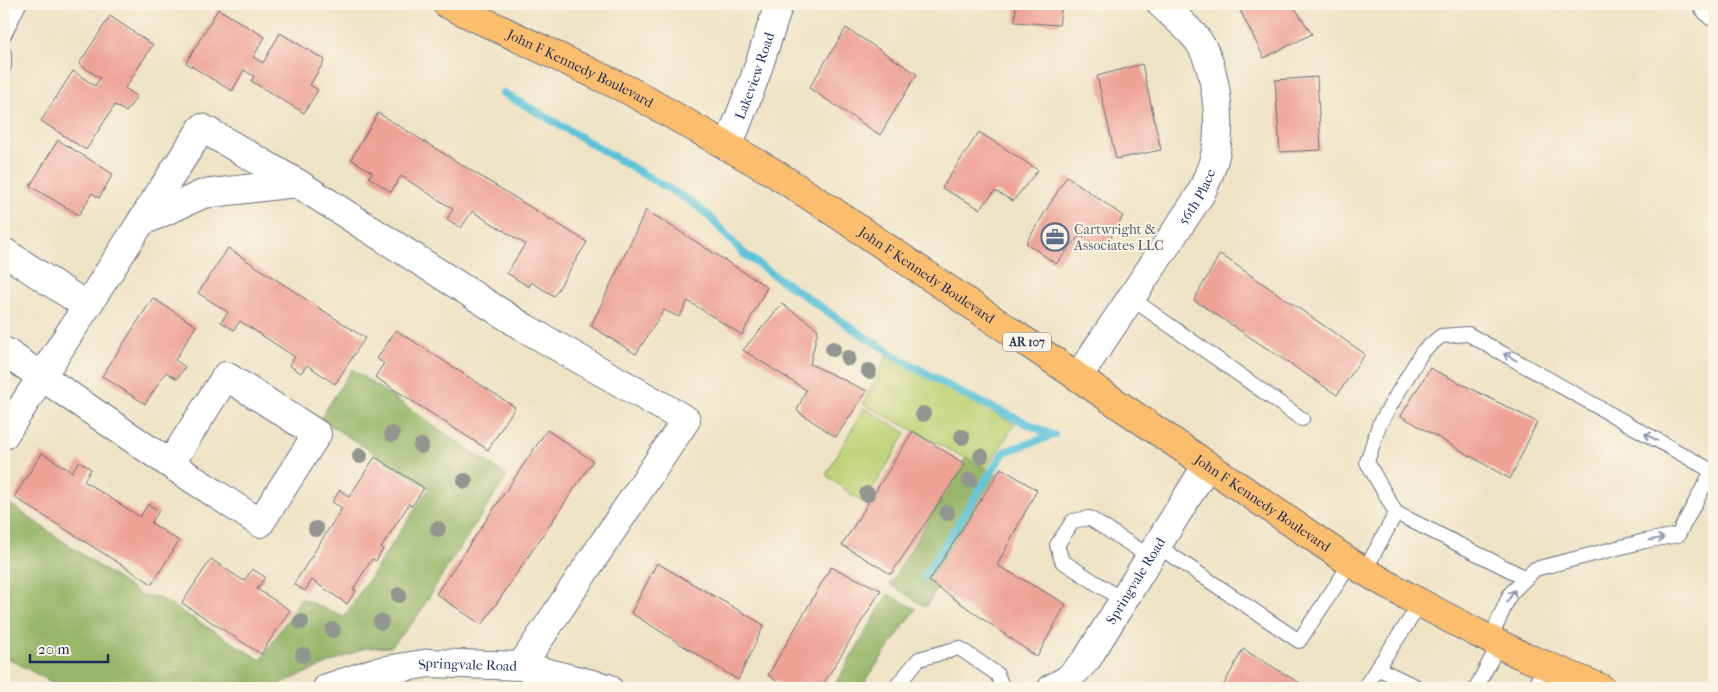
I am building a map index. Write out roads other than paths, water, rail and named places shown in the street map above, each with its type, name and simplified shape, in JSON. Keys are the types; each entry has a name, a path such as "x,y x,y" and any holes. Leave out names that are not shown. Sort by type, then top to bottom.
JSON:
{"main road":[{"name":"John F Kennedy Boulevard","path":"447,4 630,91 771,171 1358,566 1421,603 1495,642 1539,676 1601,688"}],"street":[{"name":"Lakeview Road","path":"728,147 755,77 779,4"},
{"name":"56th Place","path":"1078,377 1200,195 1213,162 1218,138 1216,89 1210,66 1199,42 1161,4"},
{"path":"1707,4 1714,12"},
{"path":"4,435 202,128 297,183 525,328 686,420 521,666"},
{"path":"141,222 203,194 297,183"},
{"path":"4,252 87,306"},
{"path":"4,351 170,464 260,523 317,434 226,376 170,464"},
{"name":"Springvale Road","path":"1052,688 1067,680 1087,659 1207,465"},
{"name":"Springvale Road","path":"327,688 375,672 429,663 521,666 608,688"}],"lane":[{"path":"4,35 19,4"},
{"path":"4,54 4,66"},
{"path":"1131,298 1302,419"},
{"path":"1476,688 1495,642 1510,594 1526,578 1535,569 1645,541 1678,535 1712,471 1468,334 1442,336 1422,352 1378,425 1368,462 1396,513 1526,578"},
{"path":"1124,600 1062,561 1057,545 1073,521 1089,518 1153,551 1299,641 1358,566 1396,513"},
{"path":"1364,688 1421,603"},
{"path":"895,688 919,659 959,648 996,674 1002,688"},
{"path":"1377,668 1419,688"}],"waterway":[{"path":"503,93 693,203 708,215 743,253 897,357 965,395 1050,434"},
{"path":"924,577 1004,452 1054,435"}],"place":[{"name":"Cartwright & Associates LLC","path":"1055,237"}]}
